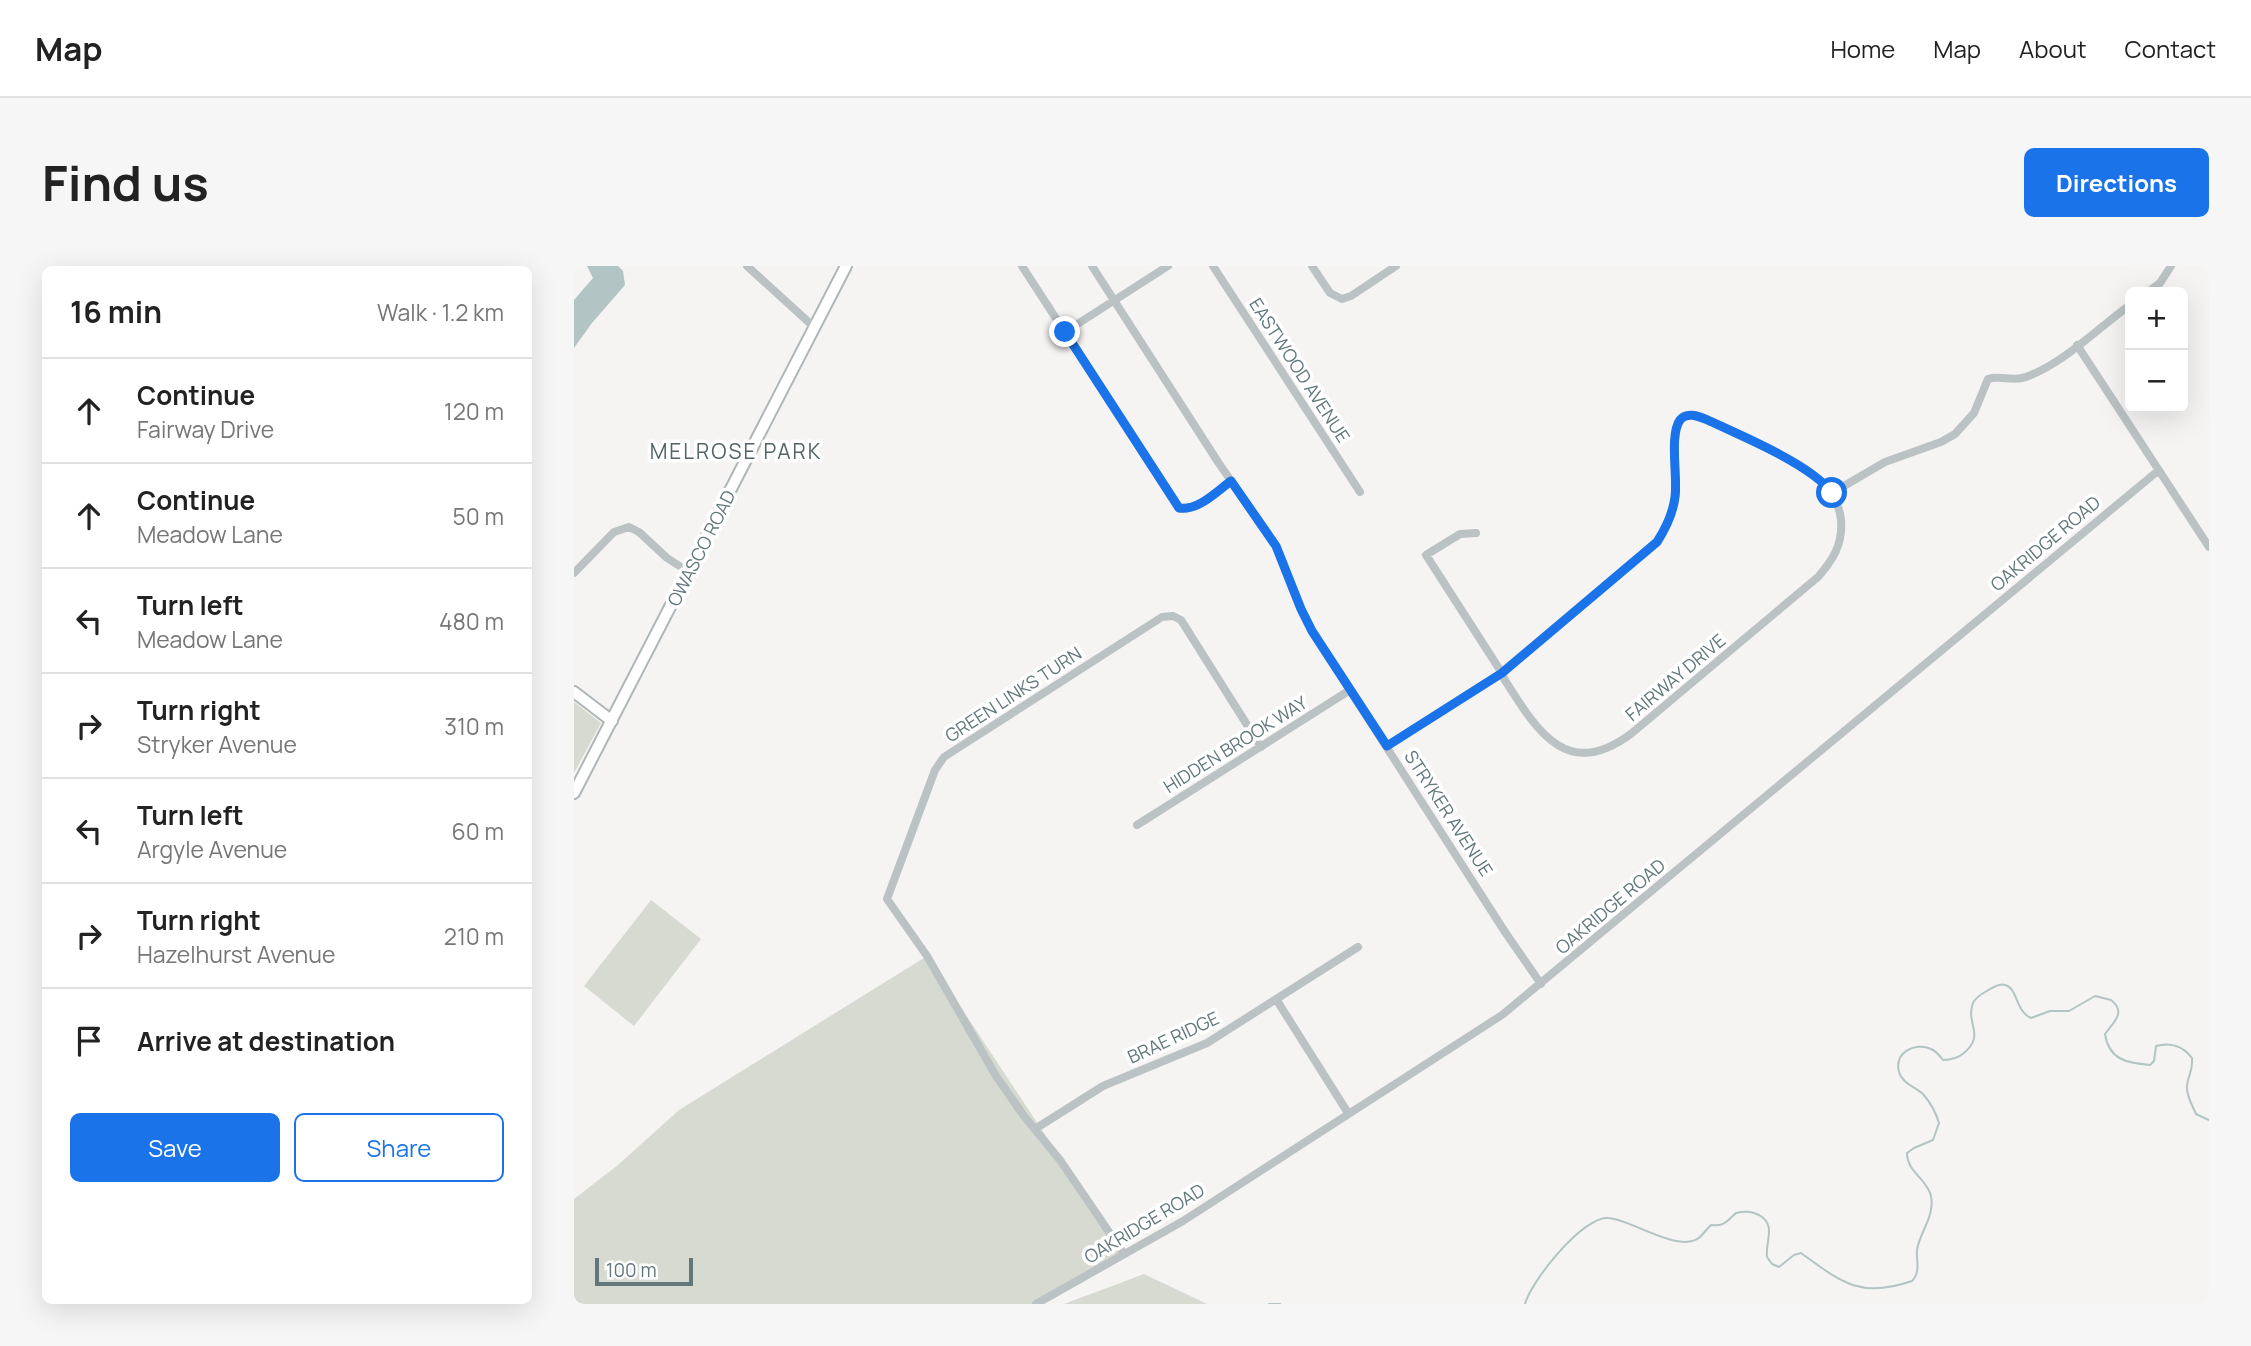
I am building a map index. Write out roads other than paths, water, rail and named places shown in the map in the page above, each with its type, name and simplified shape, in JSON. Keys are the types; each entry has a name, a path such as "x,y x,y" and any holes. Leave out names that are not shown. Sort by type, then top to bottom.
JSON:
{"main road":[{"name":"OWASCO ROAD","path":"574,793 846,266"},
{"path":"574,692 612,721"}],"street":[{"path":"747,266 814,327"},
{"path":"1021,266 1179,508 1191,508 1231,481"},
{"name":"STRYKER AVENUE","path":"1091,266 1276,546 1305,618 1541,984"},
{"path":"1065,332 1168,266"},
{"name":"EASTWOOD AVENUE","path":"1213,266 1360,492"},
{"path":"1312,266 1333,296 1347,298 1396,266"},
{"path":"2155,287 2171,266"},
{"path":"1387,746 1502,673 1657,542 1671,514 1675,496 1676,435 1680,420 1692,415 1733,433 1810,472 1832,493 1885,462 1941,442 1955,434 1974,413 1988,379 2022,378 2034,373 2125,309"},
{"path":"2077,345 2209,547"},
{"name":"OAKRIDGE ROAD","path":"1036,1304 1183,1221 1476,1033 1541,984 2159,470"},
{"name":"FAIRWAY DRIVE","path":"1476,533 1460,534 1426,555 1541,733 1556,745 1583,753 1602,751 1615,746 1818,577 1838,549 1842,528 1838,504 1832,493"},
{"path":"574,573 614,532 629,527 689,572"},
{"name":"GREEN LINKS TURN","path":"1124,1254 1060,1160 996,1076 927,956 887,899 935,771 944,757 1162,617 1173,616 1181,620 1261,747"},
{"name":"HIDDEN BROOK WAY","path":"1137,825 1350,690"},
{"name":"BRAE RIDGE","path":"1035,1129 1103,1086 1207,1043 1358,947"},
{"path":"1276,999 1348,1114"}],"waterway":[{"path":"1525,1304 1547,1266 1572,1238 1585,1227 1608,1218 1680,1242 1700,1237 1711,1225 1722,1224 1736,1213 1751,1212 1759,1215 1768,1224 1767,1257 1772,1264 1779,1267 1801,1253 1852,1285 1878,1288 1912,1281 1917,1270 1917,1250 1932,1204 1929,1190 1910,1165 1907,1153 1933,1140 1939,1123 1926,1097 1906,1082 1898,1065 1907,1050 1919,1047 1933,1050 1943,1060 1962,1055 1974,1040 1971,1017 1973,1003 1980,995 1999,985 2012,990 2022,1010 2031,1018 2050,1011 2069,1011 2095,996 2111,1000 2116,1004 2118,1013 2115,1022 2105,1034 2110,1050 2127,1061 2150,1065 2154,1061 2156,1046 2171,1045 2185,1050 2192,1058 2188,1096 2196,1114 2209,1120"},
{"path":"1269,1304 1280,1304"}],"district":[{"name":"MELROSE PARK","path":"736,451"}]}
